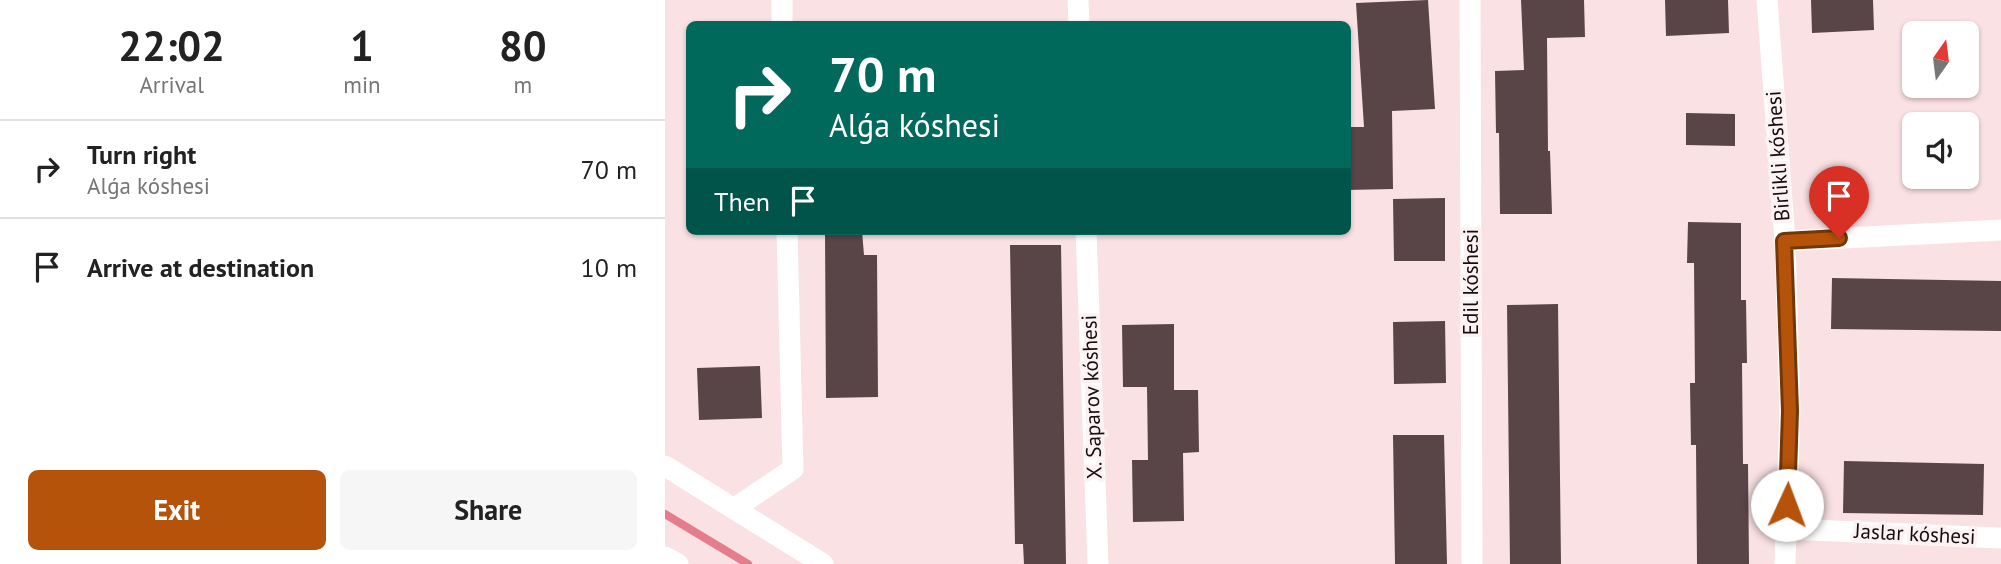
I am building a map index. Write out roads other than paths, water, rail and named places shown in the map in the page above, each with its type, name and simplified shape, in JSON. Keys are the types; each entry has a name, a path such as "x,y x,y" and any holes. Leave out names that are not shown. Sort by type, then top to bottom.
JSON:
{"street":[{"path":"782,0 782,21"},
{"path":"1078,0 1079,21"},
{"name":"Edil kóshesi","path":"1470,0 1472,564"},
{"name":"Birlikli kóshesi","path":"1767,0 1784,241 1790,411 1786,564"},
{"path":"1784,241 2001,230"},
{"path":"735,508 793,469 787,235"},
{"name":"X. Saparov kóshesi","path":"1086,235 1098,564"},
{"path":"665,466 823,564"},
{"name":"Jaslar kóshesi","path":"1787,528 2001,538"},
{"path":"665,556 678,564"}],"waterway":[{"path":"665,514 748,564"}]}
